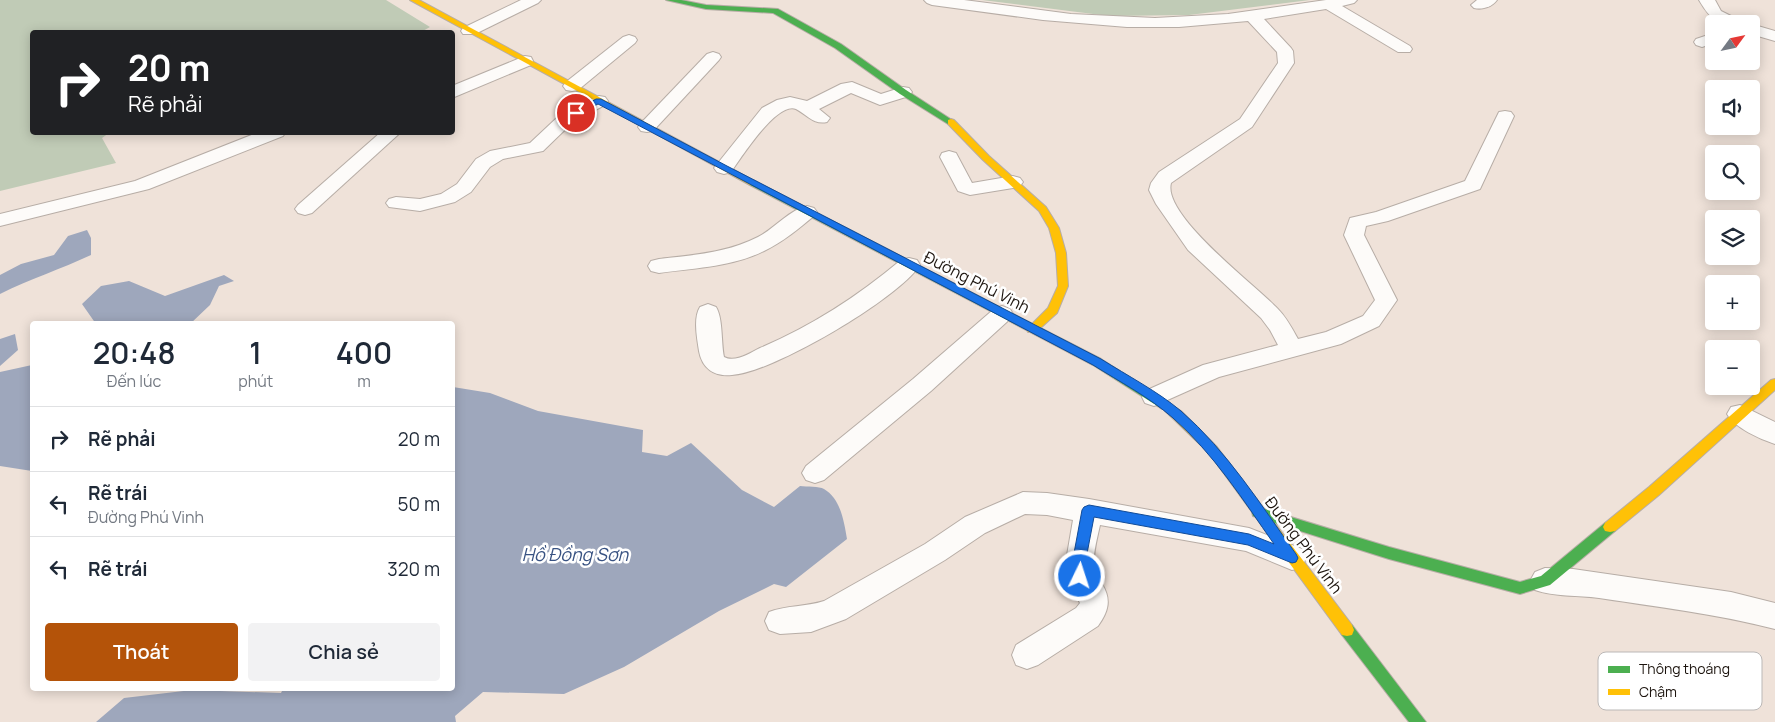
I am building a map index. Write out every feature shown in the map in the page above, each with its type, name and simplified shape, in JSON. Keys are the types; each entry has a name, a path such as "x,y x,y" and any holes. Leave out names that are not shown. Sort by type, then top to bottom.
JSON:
{"street":[{"name":"Đường Phú Vinh","path":"414,0 598,101 807,212 1097,362 1154,397 1177,414 1213,450 1292,558 1418,722"},
{"path":"469,31 533,0"},
{"path":"670,0 706,7 775,12 838,46 903,92 951,122 1043,209 1054,228 1061,254 1064,286 1053,310 1032,329"},
{"path":"932,0 1105,21 1156,23 1251,15 1349,0"},
{"path":"1707,0 1717,15"},
{"path":"1328,4 1404,49"},
{"path":"1251,15 1285,51 1286,63 1246,123 1166,176 1159,190 1163,200 1195,245 1269,313 1280,326 1292,349"},
{"path":"1760,32 1775,36"},
{"path":"572,86 629,40"},
{"path":"647,127 713,57"},
{"path":"455,92 525,61"},
{"path":"724,168 768,112 790,101 796,102 814,113 847,88 858,89 880,100 903,92"},
{"path":"396,203 420,205 448,198 464,188 483,163 497,155 536,147 568,117 598,101"},
{"path":"1154,397 1211,371 1333,338 1371,321 1386,300 1354,235 1357,222 1381,217 1473,185 1506,116"},
{"path":"0,220 142,185 269,135"},
{"path":"305,208 389,135"},
{"path":"949,157 965,187 970,189 1013,182"},
{"path":"659,266 720,257 751,249 780,234 807,212"},
{"path":"708,312 709,340 713,361 726,367 746,364 780,350 836,321 871,297 909,265"},
{"path":"815,474 922,385 1002,314"},
{"path":"1545,581 1654,491 1775,383"},
{"path":"1740,414 1775,434"},
{"path":"780,622 811,619 835,610 935,552 975,525 1023,503 1040,503 1089,510 1249,540 1292,558"},
{"path":"1027,655 1080,622 1095,609 1096,601 1080,576 1078,564 1089,510"},
{"path":"1258,512 1389,553 1520,588 1545,581 1573,582 1731,605 1775,616"}],"green space":[{"path":"0,0 386,0 430,27 425,30 30,30 30,135 106,135 102,138 116,163 0,191"},
{"path":"982,0 1310,0 1189,15 1109,16"}],"water":[{"path":"87,230 91,238 91,255 0,294 0,275 21,264 54,255 68,236"},
{"path":"224,275 234,281 219,286 210,305 193,321 94,321 82,304 101,286 129,281 165,296"},
{"path":"15,334 18,350 0,366 0,339"},
{"path":"30,365 30,471 0,466 0,372"},
{"name":"Hồ Đồng Sơn","path":"455,387 490,393 538,411 643,430 642,452 667,456 691,443 742,490 774,507 800,486 816,487 830,493 838,505 843,518 847,539 786,587 774,584 719,611 624,667 564,694 483,692 455,716 456,722 96,722 124,698 184,691 281,693 282,691 455,691"}],"traffic: fast":[{"path":"670,0 706,7 775,11 838,46 903,92 951,122"},
{"path":"753,183 1097,362 1166,406"},
{"path":"1258,512 1389,553 1520,588 1545,581 1610,527"},
{"path":"1347,630 1418,722"}],"traffic: slow":[{"path":"414,0 753,183"},
{"path":"951,122 986,158 1043,209 1054,228 1061,253 1063,286 1053,310 1032,329"},
{"path":"1610,527 1654,491 1775,383"},
{"path":"1166,406 1177,414 1213,450 1347,630"}],"route":[{"path":"576,113 598,101 1097,362 1154,397 1177,414 1213,450 1292,558 1249,540 1089,510 1082,552 1078,564 1080,576"}]}
